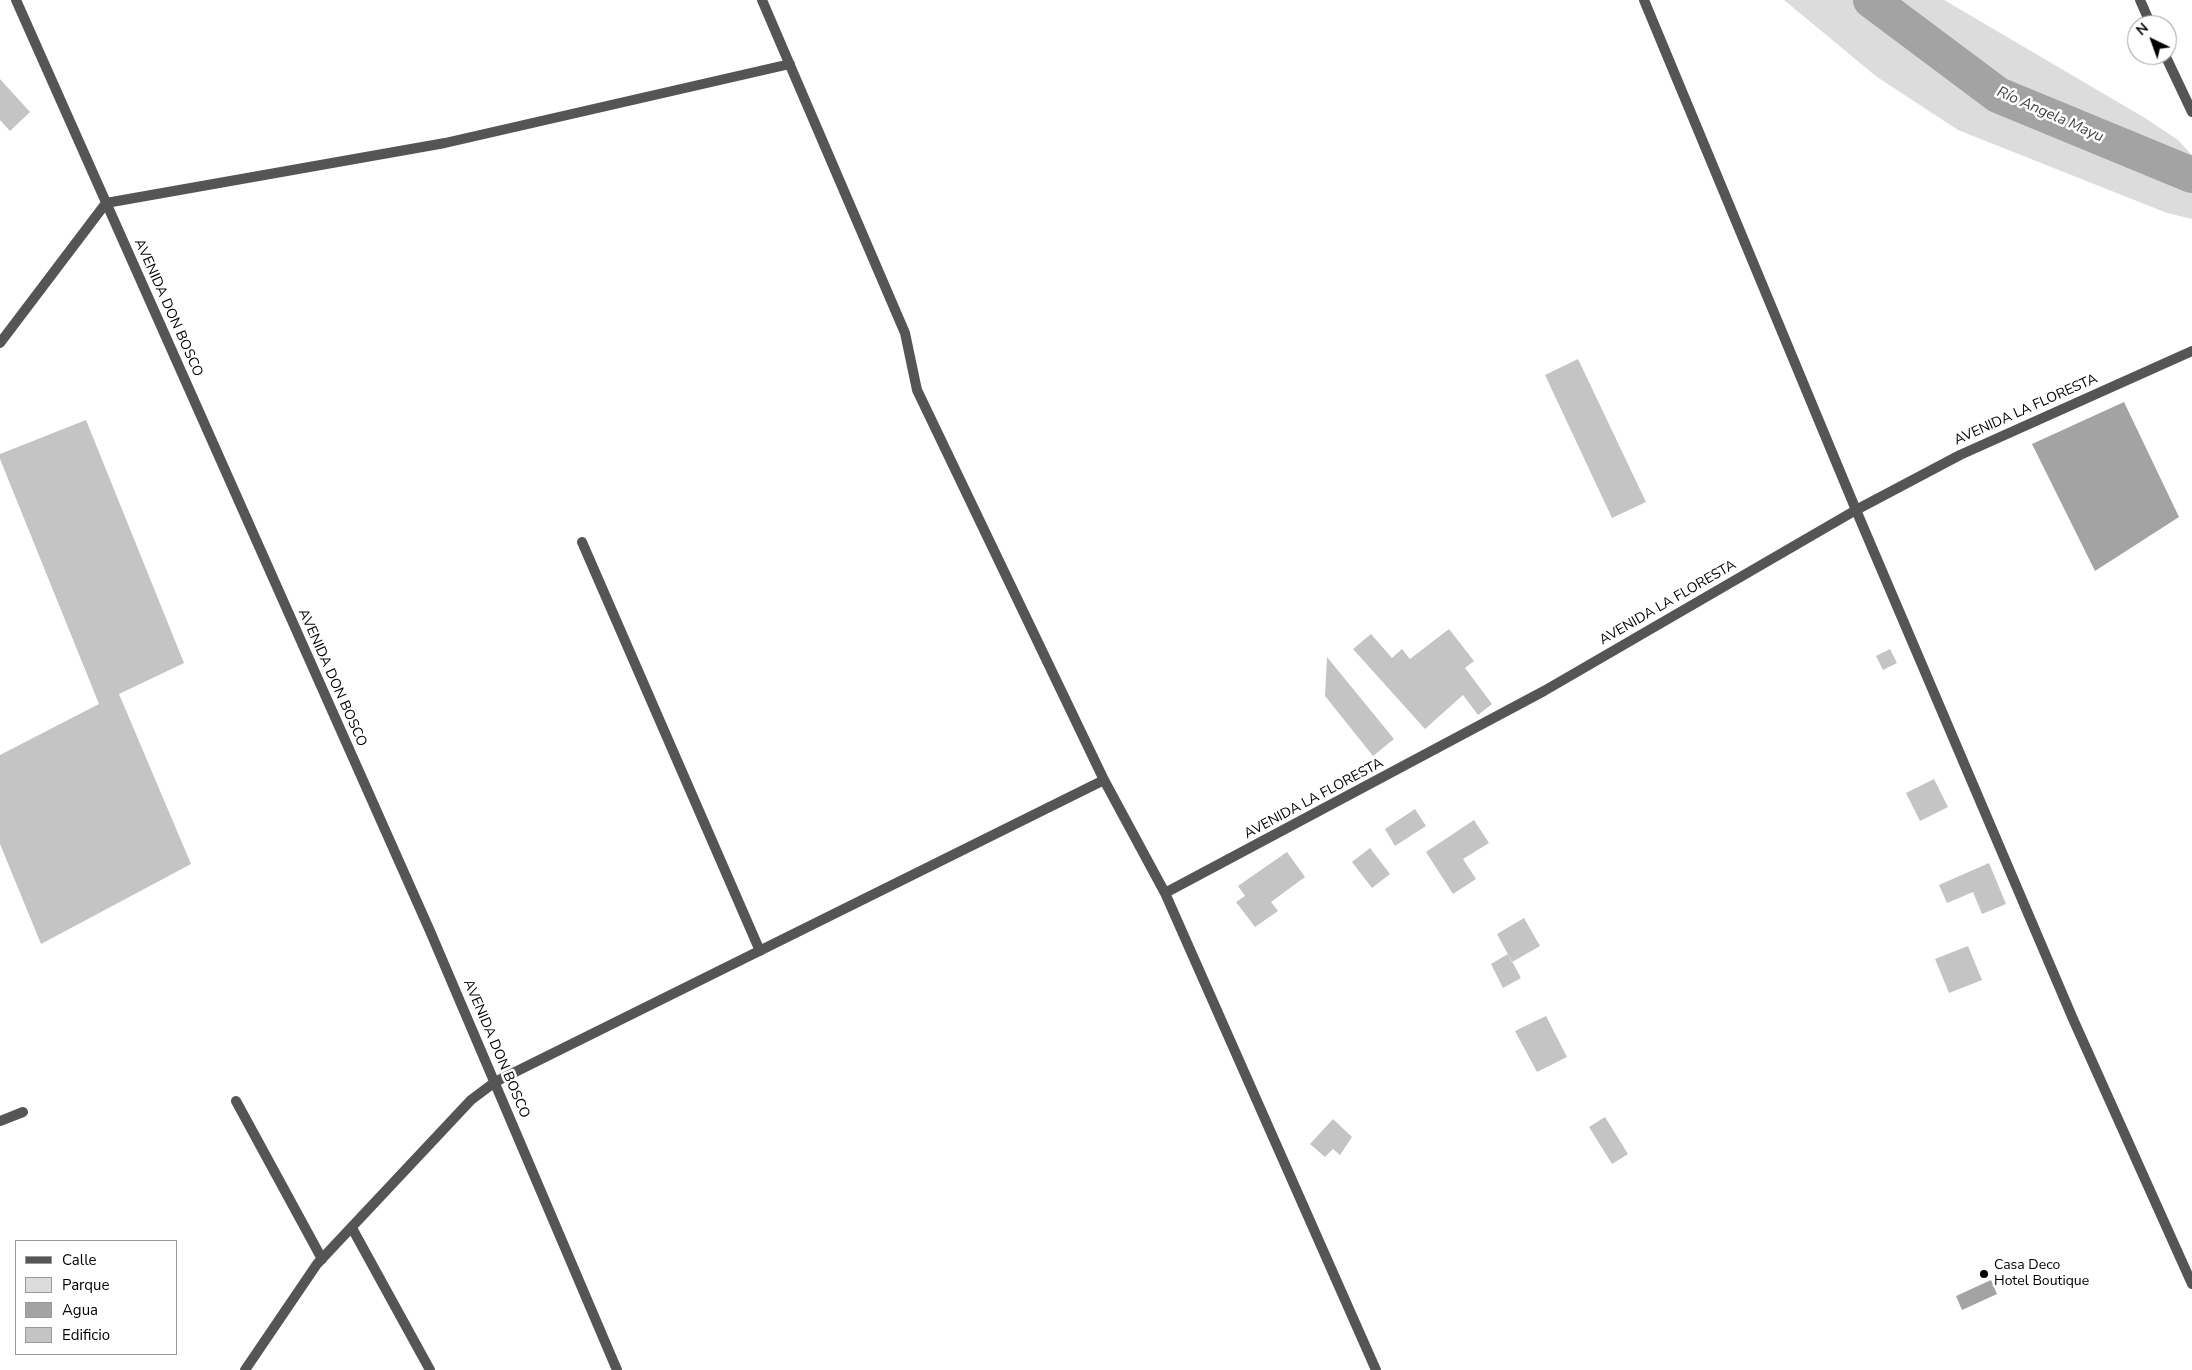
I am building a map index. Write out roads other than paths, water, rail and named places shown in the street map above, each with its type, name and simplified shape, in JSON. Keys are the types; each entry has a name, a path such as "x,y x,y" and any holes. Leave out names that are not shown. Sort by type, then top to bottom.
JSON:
{"street":[{"name":"AVENIDA DON BOSCO","path":"16,0 495,1082 617,1370"},
{"path":"762,0 905,333 916,390 1104,780 1165,893 1376,1370"},
{"path":"1644,0 1856,510 2073,1019 2192,1284"},
{"path":"2140,0 2147,15"},
{"path":"0,343 106,203 445,143 790,64"},
{"path":"2170,65 2192,112"},
{"name":"AVENIDA LA FLORESTA","path":"1165,893 1544,691 1856,510 1960,455 2192,351"},
{"path":"582,542 760,952"},
{"path":"244,1370 322,1259 471,1100 495,1082 1104,780"},
{"path":"236,1101 322,1259"},
{"path":"0,1121 23,1112"},
{"path":"352,1228 430,1370"}],"water":[{"path":"2124,402 2179,517 2095,571 2032,444"},
{"path":"1991,1280 1997,1294 1962,1310 1956,1296"}],"waterway":[{"name":"Río Angela Mayu","path":"1871,0 1998,95 2192,175"}],"place":[{"name":"Casa Deco Hotel Boutique","path":"1984,1274"}]}
